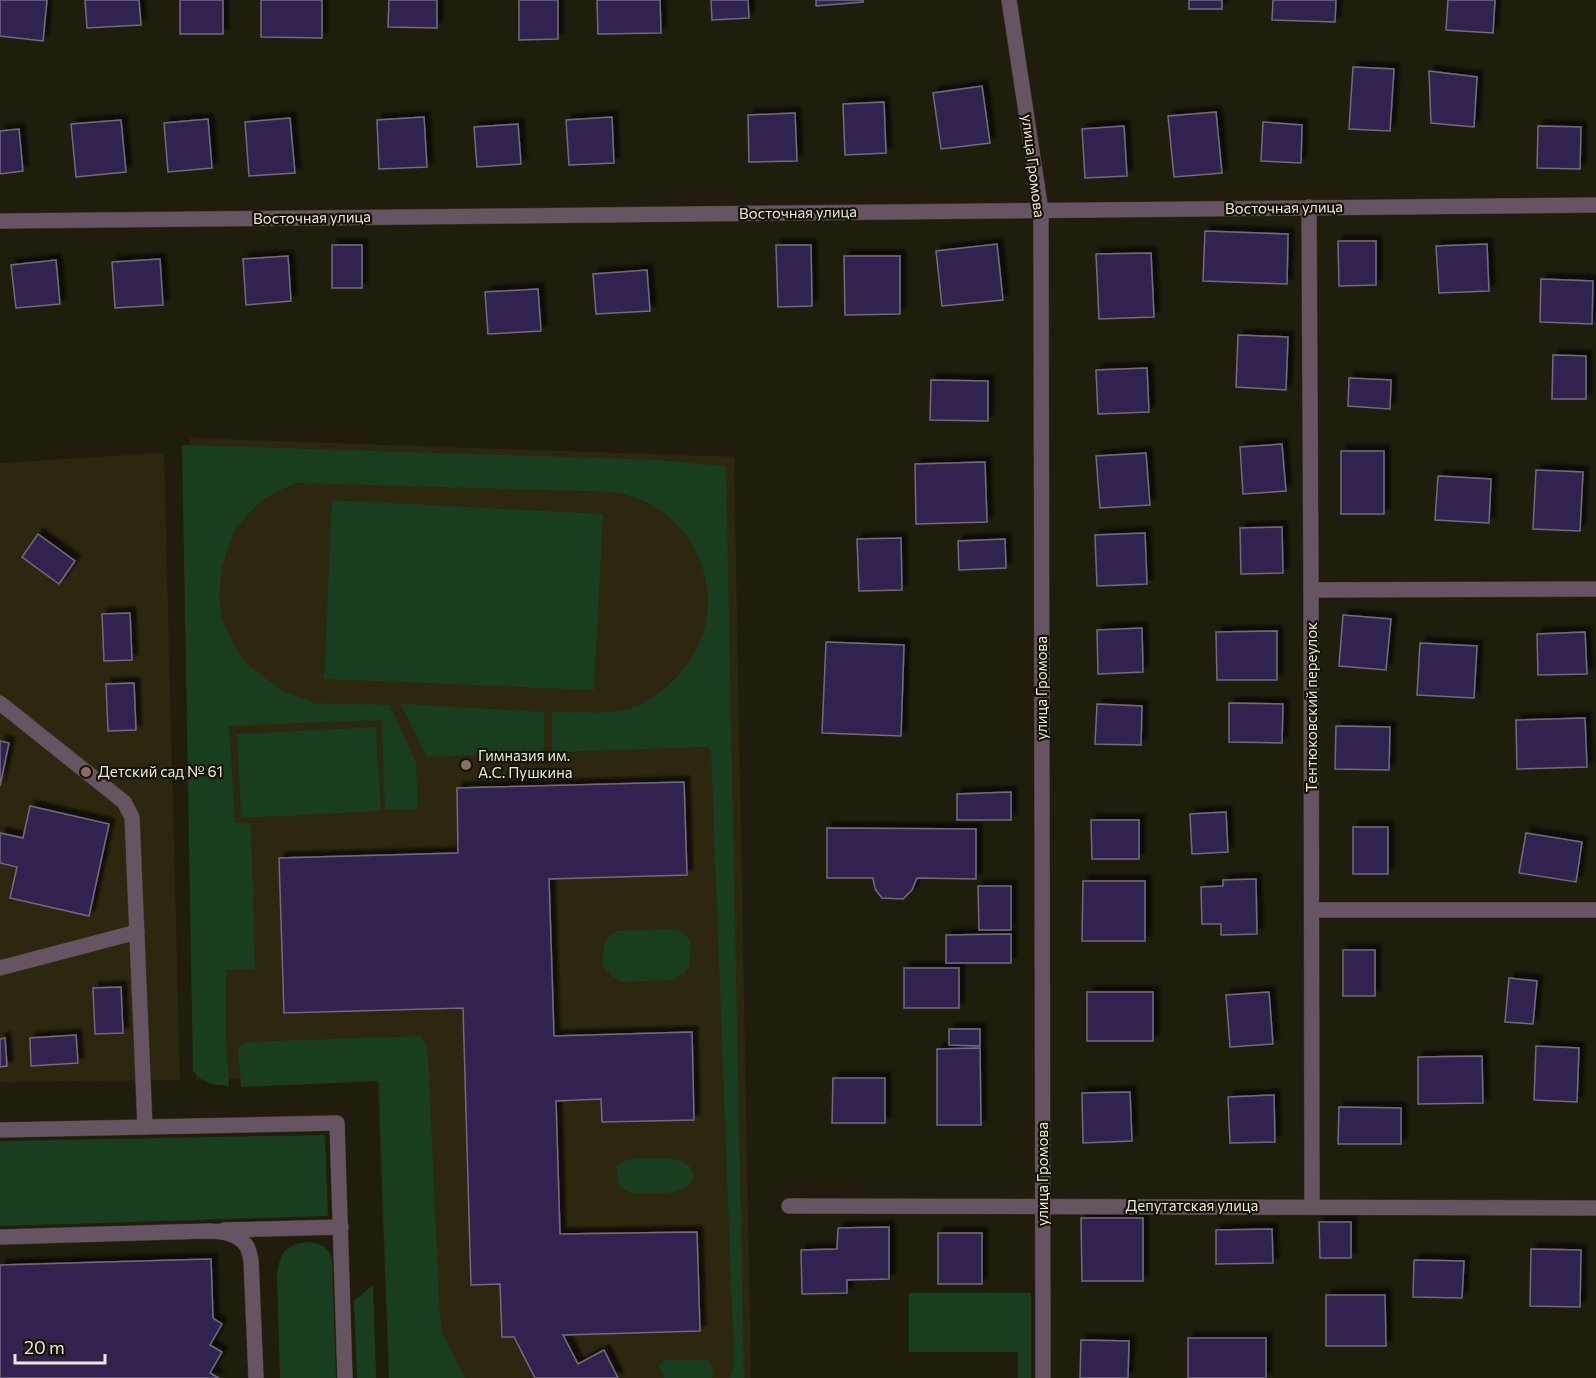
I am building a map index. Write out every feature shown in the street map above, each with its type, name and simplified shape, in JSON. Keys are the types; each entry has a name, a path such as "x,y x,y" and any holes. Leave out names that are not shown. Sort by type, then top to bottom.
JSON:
{"street":[{"name":"улица Громова","path":"1012,2 1041,211 1043,1378"},
{"name":"Восточная улица","path":"0,221 1596,205"},
{"name":"Тентюковский переулок","path":"1309,207 1312,1207"},
{"path":"1311,590 1596,589"},
{"path":"0,702 124,802 132,817 145,1127"},
{"path":"1312,910 1596,910"},
{"path":"0,968 137,932"},
{"path":"0,1130 337,1123 345,1378"},
{"name":"Депутатская улица","path":"789,1206 1596,1208"},
{"path":"0,1237 341,1227"},
{"path":"221,1231 235,1236 246,1245 251,1260 256,1378"}],"shaded area":[{"name":"Гимназия им. А.С. Пушкина","path":"190,438 734,457 751,1378 389,1378 377,1074 196,1080"},
{"name":"Детский сад № 61","path":"164,453 180,1080 0,1082 0,463"}],"green space":[{"path":"182,445 658,460 726,466 744,1378 730,1378 734,1362 711,751 708,747 552,752 552,712 607,712 638,706 661,691 685,667 698,646 705,624 708,602 706,579 698,557 686,536 669,517 657,508 617,492 297,483 260,501 236,528 222,568 219,595 222,619 235,647 251,668 285,692 314,703 390,705 416,763 418,809 385,810 381,720 229,726 235,823 251,823 255,969 226,970 229,1086 213,1084 205,1081 193,1071"},
{"path":"332,500 603,514 594,690 324,679"},
{"path":"401,704 544,712 544,753 427,757"},
{"path":"376,727 381,811 241,818 237,734"},
{"path":"679,930 688,937 691,945 689,966 684,974 671,980 620,982 603,966 603,950 606,941 617,931"},
{"path":"421,1036 426,1043 428,1056 440,1319 443,1334 465,1378 389,1378 379,1081 241,1087 238,1047 246,1042"},
{"path":"325,1135 328,1216 0,1226 0,1141"},
{"path":"673,1159 686,1163 693,1172 692,1182 681,1190 664,1193 632,1193 623,1189 619,1183 617,1166 628,1160"},
{"path":"310,1242 324,1247 332,1260 336,1378 280,1378 278,1267 282,1255 289,1247"},
{"path":"373,1285 376,1378 357,1378 354,1301"},
{"path":"909,1293 1031,1293 1031,1378 1018,1378 1018,1352 909,1352"},
{"path":"664,1360 707,1360 712,1368 712,1378 664,1378 659,1366"}],"building":[{"path":"0,0 47,0 43,41 0,36"},
{"path":"85,0 139,0 141,25 87,28"},
{"path":"180,0 223,0 223,34 180,34"},
{"path":"261,0 322,0 322,38 261,37"},
{"path":"389,0 437,0 437,28 388,27"},
{"path":"519,0 558,0 558,39 519,40"},
{"path":"597,0 660,0 661,33 598,34"},
{"path":"711,0 748,0 749,18 712,20"},
{"path":"816,0 863,0 863,2 816,6"},
{"path":"1189,0 1222,0 1222,9 1189,9"},
{"path":"1273,0 1336,0 1335,22 1272,20"},
{"path":"1448,0 1495,0 1493,33 1446,30"},
{"path":"1353,67 1394,69 1390,131 1349,129"},
{"path":"1429,71 1477,77 1474,127 1431,123"},
{"path":"982,86 990,143 941,149 933,93"},
{"path":"884,102 886,153 845,155 843,104"},
{"path":"1216,112 1222,173 1174,177 1168,116"},
{"path":"795,113 797,161 749,162 748,115"},
{"path":"424,117 427,167 379,169 377,120"},
{"path":"612,117 614,163 569,165 566,120"},
{"path":"290,118 295,173 249,176 245,122"},
{"path":"208,119 212,168 168,172 164,123"},
{"path":"121,120 126,172 76,177 71,124"},
{"path":"1263,122 1302,125 1301,163 1261,161"},
{"path":"518,124 521,164 477,167 474,127"},
{"path":"1124,126 1127,176 1085,178 1082,129"},
{"path":"1538,126 1581,127 1580,169 1537,168"},
{"path":"19,129 23,171 0,174 0,131"},
{"path":"1205,231 1288,234 1287,284 1203,281"},
{"path":"1338,241 1376,241 1376,285 1339,286"},
{"path":"997,244 1003,300 942,306 936,251"},
{"path":"1487,244 1489,291 1439,293 1436,246"},
{"path":"332,245 362,245 362,288 332,288"},
{"path":"776,245 811,245 812,306 778,307"},
{"path":"1151,253 1154,317 1099,319 1096,254"},
{"path":"288,256 291,301 246,305 243,259"},
{"path":"844,256 900,256 900,314 845,315"},
{"path":"160,259 163,305 115,308 112,262"},
{"path":"56,260 60,304 16,308 11,265"},
{"path":"647,270 650,311 596,314 593,274"},
{"path":"1541,279 1593,281 1592,324 1540,322"},
{"path":"538,289 541,331 488,334 485,292"},
{"path":"1238,335 1288,337 1286,390 1236,387"},
{"path":"1553,355 1586,356 1586,399 1552,399"},
{"path":"1147,368 1149,412 1098,414 1096,370"},
{"path":"1349,378 1391,380 1390,409 1348,406"},
{"path":"931,380 988,381 988,421 930,420"},
{"path":"1282,444 1286,491 1243,494 1240,447"},
{"path":"1341,451 1384,451 1384,514 1341,514"},
{"path":"1146,453 1150,505 1100,508 1096,456"},
{"path":"985,462 987,522 916,524 915,464"},
{"path":"1536,470 1583,472 1580,531 1533,529"},
{"path":"1438,476 1491,479 1489,523 1435,520"},
{"path":"1282,527 1283,573 1241,574 1240,528"},
{"path":"1145,533 1147,584 1097,586 1095,535"},
{"path":"38,534 75,561 59,584 22,557"},
{"path":"901,538 902,590 859,591 857,539"},
{"path":"1005,539 1006,568 959,570 958,541"},
{"path":"130,613 132,660 104,661 102,614"},
{"path":"1343,615 1391,619 1386,670 1339,666"},
{"path":"1142,628 1143,672 1098,674 1097,630"},
{"path":"1277,631 1277,680 1217,680 1216,632"},
{"path":"1585,632 1587,674 1538,675 1537,634"},
{"path":"826,642 904,645 901,736 822,733"},
{"path":"1420,643 1477,646 1474,698 1417,695"},
{"path":"134,683 136,730 108,731 106,684"},
{"path":"1229,703 1283,704 1282,743 1229,742"},
{"path":"1097,704 1142,706 1141,745 1095,744"},
{"path":"1585,718 1587,767 1517,769 1516,720"},
{"path":"1336,726 1390,727 1389,770 1335,769"},
{"path":"0,741 9,743 0,786"},
{"path":"684,782 687,875 549,879 554,1036 692,1032 694,1120 602,1122 601,1099 556,1101 560,1234 697,1232 700,1331 563,1335 578,1364 604,1350 618,1378 535,1378 514,1337 502,1337 500,1284 471,1285 463,1008 284,1013 279,858 458,853 457,788"},
{"path":"1011,792 1011,820 957,820 957,794"},
{"path":"30,806 109,824 89,916 10,898 17,867 0,863 0,833 23,838"},
{"path":"1226,812 1228,852 1192,854 1190,814"},
{"path":"1091,820 1139,820 1139,859 1092,859"},
{"path":"1353,827 1388,827 1388,874 1353,874"},
{"path":"827,828 976,829 976,879 917,878 912,890 903,899 882,898 875,889 873,878 827,878"},
{"path":"1526,833 1582,842 1576,882 1519,873"},
{"path":"1256,879 1257,934 1221,935 1221,924 1202,924 1201,887 1223,886 1223,880"},
{"path":"1083,881 1145,881 1145,941 1082,941"},
{"path":"978,886 1011,886 1011,930 979,930"},
{"path":"1011,934 1011,963 946,963 946,935"},
{"path":"1343,950 1375,950 1375,996 1343,996"},
{"path":"904,968 959,968 959,1008 904,1008"},
{"path":"1509,978 1537,981 1533,1024 1505,1022"},
{"path":"121,987 123,1033 95,1034 93,988"},
{"path":"1087,992 1153,992 1153,1041 1087,1041"},
{"path":"1269,992 1273,1044 1230,1047 1226,995"},
{"path":"949,1029 980,1029 980,1046 949,1045"},
{"path":"76,1035 78,1063 31,1066 30,1038"},
{"path":"5,1038 7,1066 0,1067 0,1039"},
{"path":"1536,1046 1579,1048 1577,1102 1534,1100"},
{"path":"980,1048 981,1125 937,1125 937,1049"},
{"path":"1482,1056 1483,1103 1418,1104 1418,1057"},
{"path":"833,1078 885,1078 885,1123 832,1123"},
{"path":"1130,1092 1132,1141 1083,1143 1082,1093"},
{"path":"1274,1095 1275,1142 1230,1143 1228,1097"},
{"path":"1339,1107 1401,1108 1401,1144 1338,1144"},
{"path":"1081,1218 1143,1218 1143,1281 1082,1281"},
{"path":"1319,1222 1351,1222 1351,1258 1320,1258"},
{"path":"889,1227 889,1279 847,1280 847,1293 802,1294 801,1250 837,1249 838,1228"},
{"path":"1272,1229 1273,1263 1216,1264 1216,1230"},
{"path":"938,1233 982,1233 982,1284 938,1284"},
{"path":"1531,1249 1581,1250 1580,1307 1530,1306"},
{"path":"211,1259 213,1318 222,1324 210,1345 222,1352 210,1373 219,1378 0,1378 0,1265"},
{"path":"1414,1260 1464,1261 1462,1298 1413,1297"},
{"path":"1326,1295 1385,1295 1386,1346 1326,1346"},
{"path":"1188,1338 1266,1338 1266,1378 1188,1378"},
{"path":"1081,1340 1129,1341 1128,1378 1080,1378"}],"place":[{"name":"Гимназия им. А.С. Пушкина","path":"466,765"},
{"name":"Детский сад № 61","path":"86,772"}]}
